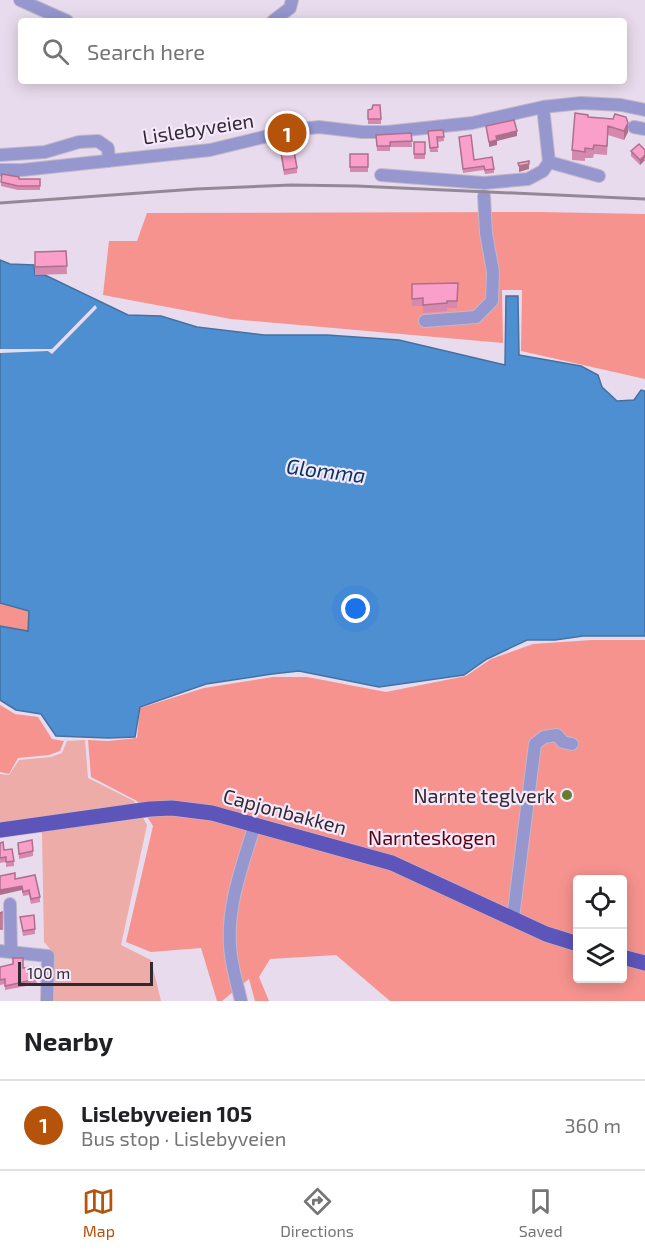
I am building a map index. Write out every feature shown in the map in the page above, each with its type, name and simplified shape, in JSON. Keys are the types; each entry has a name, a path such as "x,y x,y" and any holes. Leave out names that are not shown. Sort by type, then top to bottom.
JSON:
{"main road":[{"name":"Capjonbakken","path":"0,830 120,812 172,807 212,813 392,863 546,934 573,942"},
{"path":"627,958 645,963"}],"street":[{"path":"20,0 60,18"},
{"path":"277,18 290,8 292,0"},
{"name":"Lislebyveien","path":"0,170 22,170 210,150 293,130 319,127 362,132 387,132 472,123 543,107 581,103 621,105 645,110"},
{"path":"381,175 484,189 528,179 543,171 549,162 543,107"},
{"path":"0,155 45,152 79,142 98,141 108,148 109,161"},
{"path":"549,162 599,176"},
{"path":"425,321 476,317 492,301 493,272 486,233 484,189"},
{"path":"513,918 535,744 544,737 557,735 563,741 572,744"},
{"path":"241,1001 232,962 230,928 234,896 255,824"},
{"path":"10,904 6,951 48,956 47,1001"}],"shaded area":[{"path":"85,740 88,778 134,801 147,825 121,945 151,960 161,1001 50,1001 50,949 44,942 42,835 38,819 0,824 0,774 9,775 19,760 51,757 62,753 67,741"}],"green space":[{"path":"147,213 645,214 645,379 521,351 522,290 502,290 503,343 231,319 103,295 109,241 137,241"},
{"path":"0,603 29,611 28,631 0,626"},
{"name":"Narnteskogen","path":"592,640 645,640 645,1001 390,1001 336,955 270,959 259,977 269,1001 255,1001 249,979 222,1001 217,1001 201,948 151,952 126,942 153,826 137,801 91,777 88,740 108,741 137,738 140,708 204,688 273,677 307,677 386,692 466,676 491,659 533,644"},
{"path":"0,705 15,714 38,717 52,739 64,741 60,751 49,755 18,758 9,774 0,772"}],"water":[{"name":"Glomma","path":"0,260 10,264 34,265 35,275 45,275 128,315 161,316 197,327 264,335 327,335 399,340 505,365 506,296 518,296 519,355 581,366 598,375 602,387 617,401 634,400 641,390 645,391 645,636 583,636 555,640 527,640 487,659 464,675 379,687 299,671 206,684 140,707 135,737 56,736 41,714 16,710 0,700 0,626 28,631 29,611 0,603"}],"pier":[{"path":"95,305 97,308 52,354 48,351 0,353 0,349 52,349"}],"building":[{"path":"373,105 380,105 381,119 368,119 368,110 372,109"},
{"path":"575,113 588,115 588,117 613,119 615,114 626,117 628,123 624,131 608,126 607,146 594,145 593,149 585,148 585,152 572,150"},
{"path":"514,120 517,131 496,136 497,140 489,142 486,126"},
{"path":"443,130 444,137 437,137 438,147 430,148 428,131"},
{"path":"411,133 412,141 390,142 390,146 377,146 376,135"},
{"path":"471,135 474,160 492,157 494,169 485,170 484,166 463,169 459,137"},
{"path":"414,142 425,142 425,154 414,154"},
{"path":"639,144 645,150 645,157 640,160 631,151"},
{"path":"294,151 297,168 284,170 281,153"},
{"path":"350,154 368,154 368,167 350,167"},
{"path":"529,161 529,164 519,166 518,163"},
{"path":"2,174 19,177 19,179 40,179 40,186 18,186 1,182"},
{"path":"66,251 67,266 35,267 35,252"},
{"path":"458,283 457,301 423,305 423,298 412,299 412,284"},
{"path":"32,840 33,851 19,854 18,843"},
{"path":"3,842 4,850 12,849 14,861 6,862 6,857 0,858 0,843"},
{"path":"15,873 15,879 35,875 40,897 31,899 29,890 23,892 22,886 0,890 0,876"},
{"path":"2,912 2,929 0,929 0,913"},
{"path":"34,915 35,929 23,931 20,917"},
{"path":"13,958 23,958 23,968 33,967 37,979 5,986 5,979 0,980 0,967 13,964"}],"railway":[{"path":"0,203 196,189 291,185 645,199"}],"place":[{"name":"Lislebyveien 105","path":"287,133"},
{"name":"Narnte teglverk","path":"567,795"}]}
